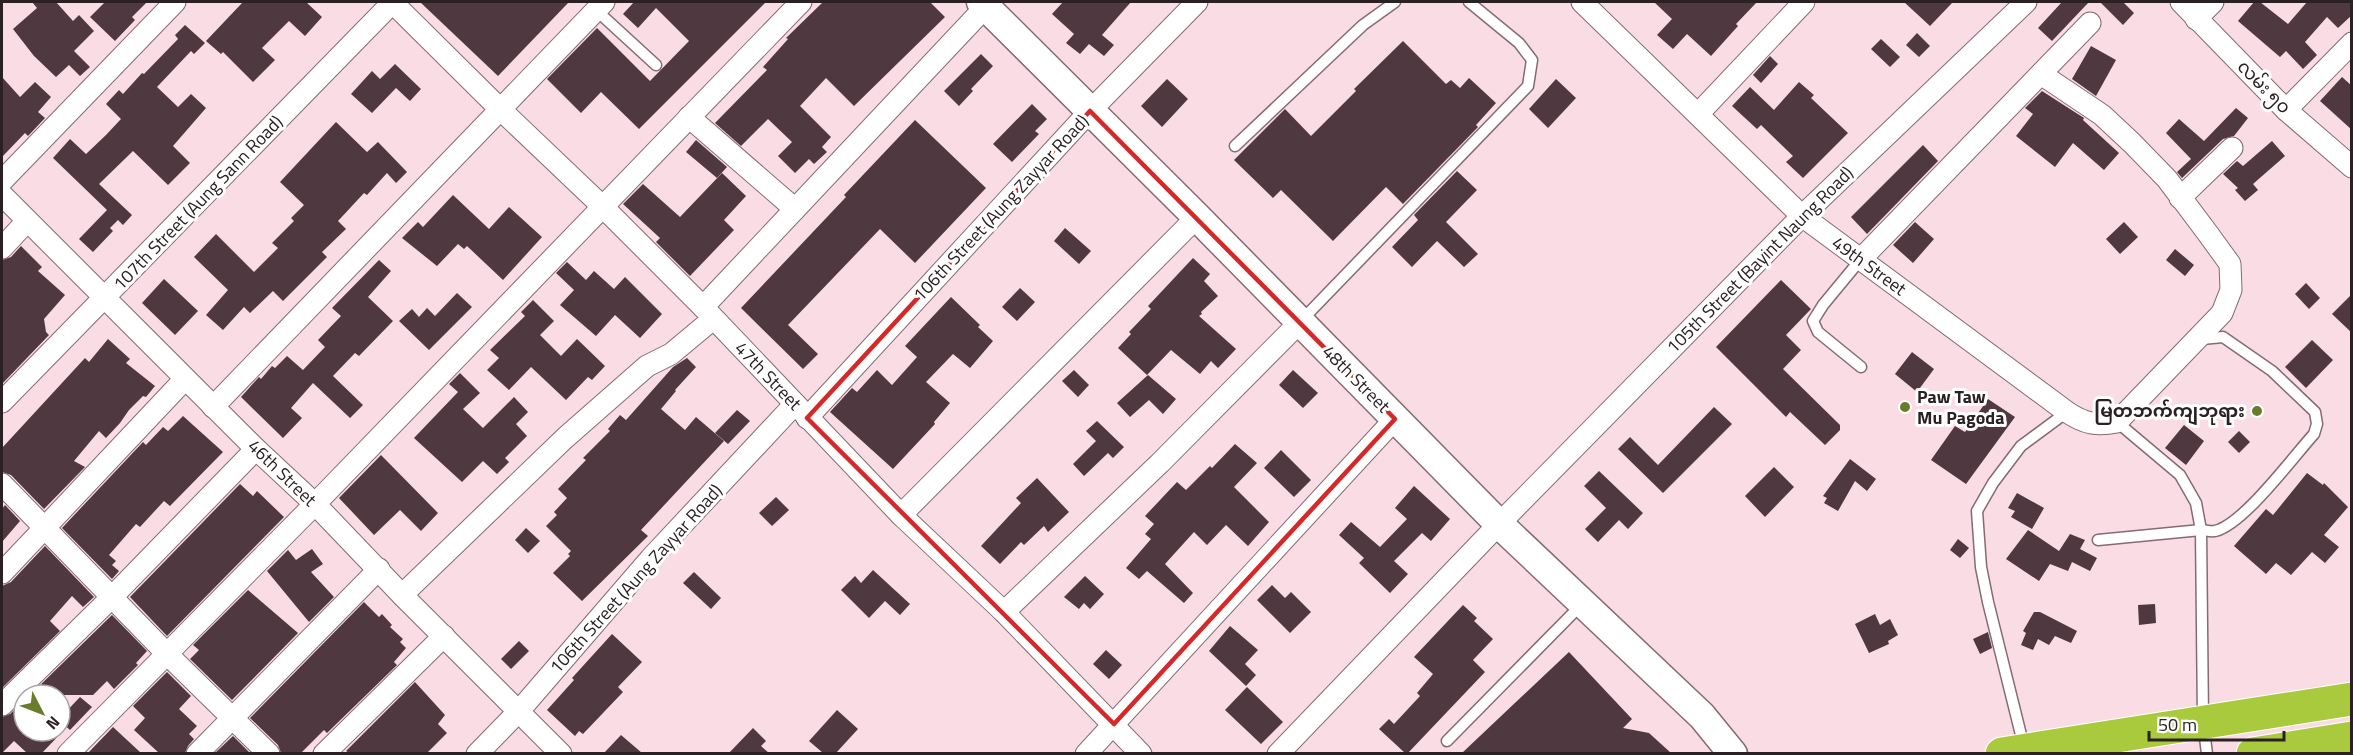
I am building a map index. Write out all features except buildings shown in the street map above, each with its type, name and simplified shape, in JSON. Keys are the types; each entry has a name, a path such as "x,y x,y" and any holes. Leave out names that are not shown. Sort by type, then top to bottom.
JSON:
{"highway":[{"path":"2018,752 2352,699"},
{"path":"2253,753 2352,738"}],"main road":[{"name":"48th Street","path":"985,3 1499,524 1702,716 1734,753"}],"street":[{"path":"2,181 175,2"},
{"name":"47th Street","path":"392,2 603,207 901,515 1004,612 1141,753"},
{"name":"107th Street (Aung Sann Road)","path":"2,402 392,2"},
{"path":"69,753 315,504 801,2"},
{"name":"106th Street (Aung Zayyar Road)","path":"477,753 519,711 651,558 801,411 1197,2"},
{"path":"1699,113 1804,2"},
{"name":"105th Street (Bayint Naung Road)","path":"1278,753 1802,216 2026,2"},
{"name":"လမ်း ၅၀","path":"2181,2 2286,110 2352,167"},
{"path":"2196,19 2213,2"},
{"path":"402,595 565,438 647,366 671,354 795,208 985,3"},
{"path":"213,406 601,4"},
{"name":"49th Street","path":"1591,5 1802,216 2082,422 2098,425 2117,422"},
{"path":"1861,259 2090,23"},
{"path":"2286,110 2352,43"},
{"path":"2041,74 2102,115 2132,142 2180,198 2230,264 2231,290 2222,312 2117,422"},
{"path":"689,117 795,208"},
{"path":"2180,198 2232,148"},
{"name":"46th Street","path":"2,195 185,379 315,504 402,595 561,753"},
{"path":"901,515 1197,217"},
{"path":"2,248 27,222"},
{"path":"1004,612 1160,463 1300,322"},
{"path":"2,573 185,379"},
{"path":"1086,753 1395,418"},
{"path":"2,705 112,597 256,449"},
{"path":"2,484 167,654 269,753"},
{"path":"197,753 379,569"},
{"path":"324,753 444,636"}],"lane":[{"path":"1235,146 1363,25 1395,2"},
{"path":"1300,322 1528,86 1532,60 1519,43 1469,2"},
{"path":"601,4 656,65"},
{"path":"1861,259 1823,305 1813,321 1818,332 1861,367"},
{"path":"2098,540 2201,530 2214,531 2231,523 2246,510 2314,434 2317,424 2315,412 2280,379 2223,337 2196,340"},
{"path":"2018,752 2004,661 1981,567 1977,511 1993,483 2021,446 2067,412"},
{"path":"2117,422 2180,475 2196,503 2201,530 2203,721 2207,753"},
{"path":"1447,741 1583,602"}],"highlighted area":[{"path":"1090,111 1395,419 1114,724 807,418"}],"place":[{"name":"Paw Taw Mu Pagoda","path":"1905,407"},
{"name":"မြတဘက်ကျဘုရား","path":"2257,411"}]}
